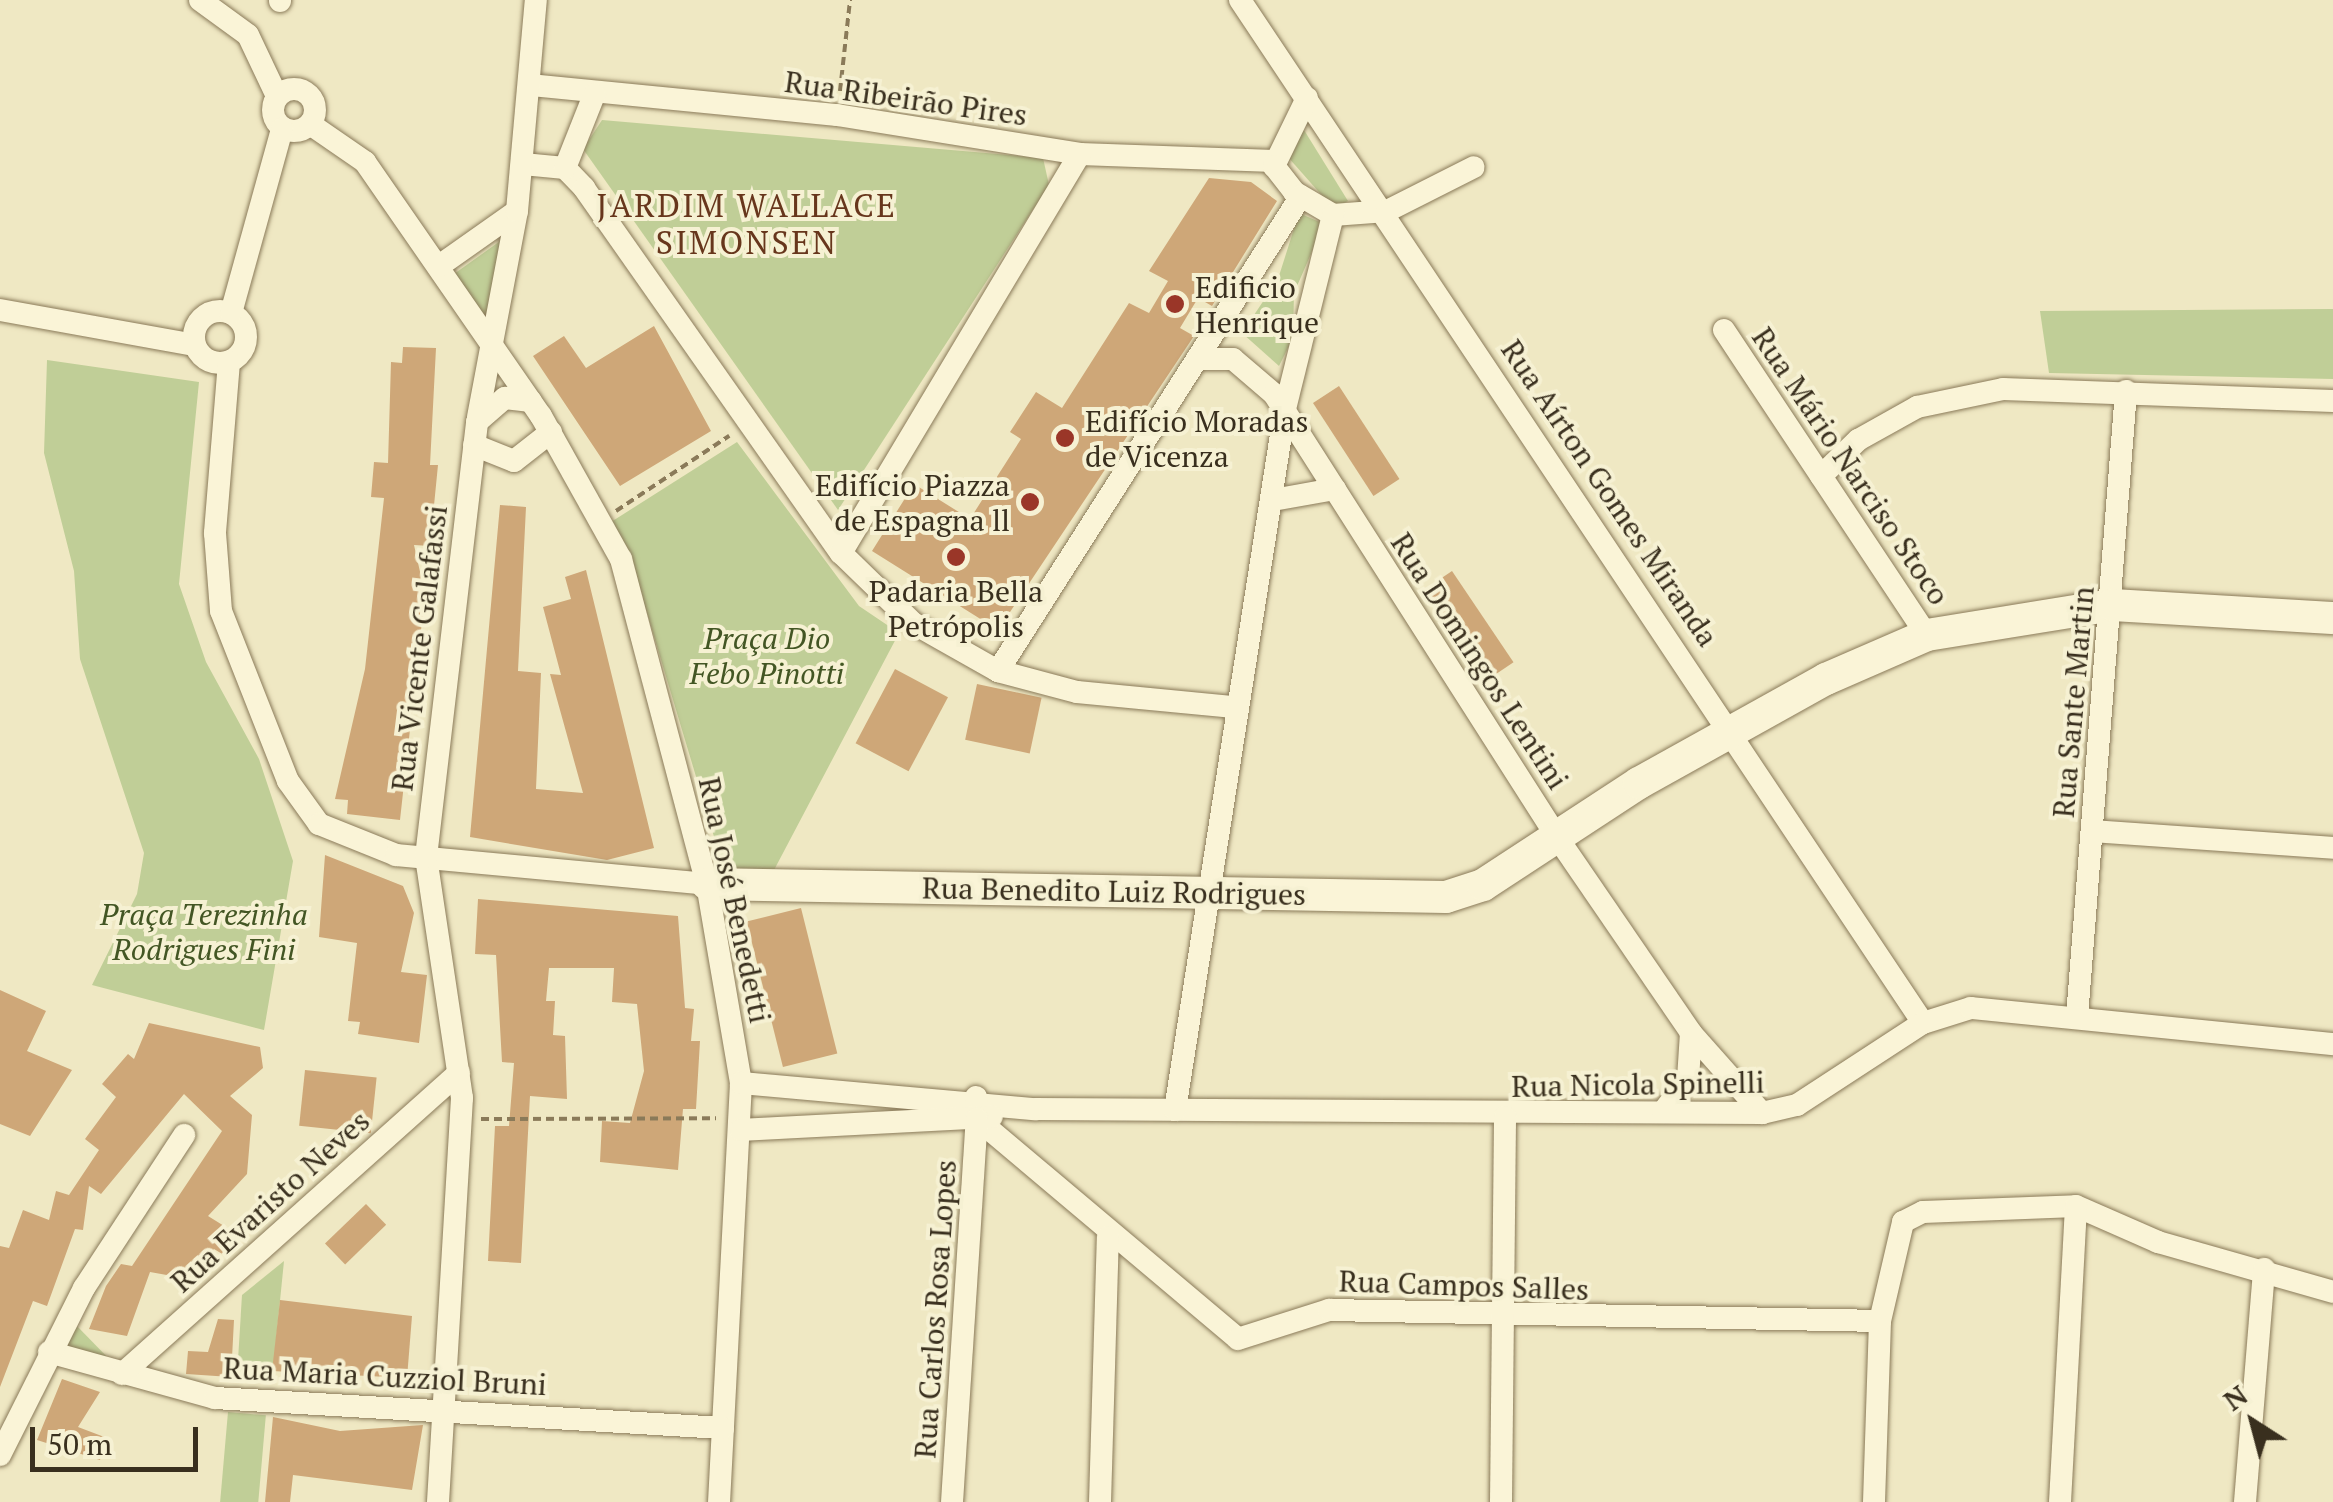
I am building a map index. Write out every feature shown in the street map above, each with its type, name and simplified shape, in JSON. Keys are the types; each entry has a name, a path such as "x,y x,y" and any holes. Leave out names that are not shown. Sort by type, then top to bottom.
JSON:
{"street":[{"path":"0,310 194,345 204,359 229,362 246,342 231,313 282,129 272,110 278,96 248,35 200,0"},
{"name":"Rua Vicente Galafassi","path":"438,1502 461,1119 459,1074 426,857 475,433 498,350 517,211 536,0"},
{"name":"Rua Aírton Gomes Miranda","path":"1240,0 1387,211 1923,1023"},
{"name":"Rua Ribeirão Pires","path":"530,84 594,95 836,115 1080,154 1274,161"},
{"name":"Rua José Benedetti","path":"278,96 308,94 310,124 366,162 498,350 604,518 707,884 742,1084 719,1502"},
{"path":"565,168 594,95"},
{"path":"1307,98 1274,161 1301,196 1333,215 1387,211 1474,167"},
{"path":"282,129 310,124"},
{"path":"842,553 1080,154"},
{"path":"523,164 565,168 842,553 913,623 998,672 1077,692 1234,707"},
{"path":"998,672 1301,196"},
{"path":"439,266 517,211"},
{"path":"1175,1110 1213,891 1234,707 1286,409 1333,215"},
{"path":"194,345 199,320 231,313"},
{"name":"Rua Mário Narciso Stoco","path":"1724,330 1927,635"},
{"name":"Rua Domingos Lentini","path":"1197,359 1244,364 1286,409 1557,837 1691,1032 1762,1113"},
{"name":"Rua Benedito Luiz Rodrigues","path":"229,362 216,563 239,670 288,781 319,824 366,849 426,857 707,884 1446,898 1557,837 1733,731 1927,635 2112,605 2333,618"},
{"path":"1821,476 1858,440 1917,407 2003,389 2333,401"},
{"name":"Rua Sante Martin","path":"2077,1018 2126,391"},
{"path":"531,401 505,398 475,433 514,461 551,432"},
{"path":"1273,500 1335,489"},
{"path":"2092,831 2333,848"},
{"name":"Rua Nicola Spinelli","path":"741,1124 976,1108 1504,1117 1762,1113 1824,1091 1923,1023 1971,1008 2333,1044"},
{"path":"1664,1112 1688,1079 1691,1032"},
{"name":"Rua Evaristo Neves","path":"122,1374 459,1074"},
{"name":"Rua Nicola Spinelli","path":"742,1084 976,1108"},
{"name":"Rua Campos Salles","path":"976,1108 1108,1237 1238,1339 1329,1310 1504,1318 1880,1321"},
{"name":"Rua Carlos Rosa Lopes","path":"952,1502 976,1108"},
{"path":"1501,1502 1504,1117"},
{"path":"0,1455 49,1352 184,1135"},
{"path":"2060,1502 2076,1206"},
{"path":"1874,1502 1880,1321 1903,1222 1923,1212 2076,1206 2158,1242 2333,1292"},
{"path":"1100,1502 1108,1237"},
{"path":"2245,1502 2264,1270"},
{"name":"Rua Maria Cuzziol Bruni","path":"49,1352 215,1398 443,1408 723,1428"}],"path":[{"path":"836,115 850,0"},
{"path":"604,518 750,422"},
{"path":"461,1119 741,1124"}],"green space":[{"path":"602,120 1043,158 1049,185 838,510 583,149"},
{"path":"1304,130 1348,201 1333,208 1287,156"},
{"path":"1299,213 1324,224 1294,293 1293,338 1279,366 1242,333 1278,279"},
{"path":"510,234 492,330 454,274"},
{"path":"2333,309 2333,379 2049,373 2040,311"},
{"name":"Praça Terezinha Rodrigues Fini","path":"47,360 199,382 179,584 206,662 259,759 293,861 264,1030 92,985 137,894 144,853 80,659 74,571 44,453"},
{"name":"Praça Dio Febo Pinotti","path":"737,442 859,606 899,633 773,872 724,870 632,563 611,522"},
{"path":"284,1261 272,1380 237,1377 242,1295"},
{"path":"75,1324 115,1365 61,1347"},
{"path":"228,1412 266,1415 258,1502 220,1502"}],"building":[{"path":"1209,178 1251,182 1277,201 1212,306 1198,298 1180,328 1194,336 998,630 872,551 914,484 970,519 1021,439 1010,432 1036,392 1062,408 1129,303 1149,313 1168,281 1149,271"},
{"path":"654,326 711,431 620,486 533,356 564,336 586,368"},
{"path":"403,347 436,348 430,465 438,465 430,546 414,545 425,594 400,820 347,814 348,800 335,799 365,669 384,498 371,497 374,462 388,463 391,362 402,363"},
{"path":"1339,386 1399,479 1373,496 1313,403"},
{"path":"500,505 526,507 518,671 541,673 536,789 583,793 550,674 561,675 543,607 571,599 565,577 586,570 654,848 607,860 470,837"},
{"path":"1452,571 1514,662 1485,681 1424,590"},
{"path":"895,669 948,697 909,771 856,743"},
{"path":"977,684 1042,698 1030,753 965,740"},
{"path":"325,855 403,886 414,913 401,972 427,975 419,1043 358,1034 360,1022 348,1021 357,943 319,937"},
{"path":"478,899 678,916 685,1008 694,1009 691,1041 700,1041 696,1109 683,1109 678,1170 600,1162 602,1121 630,1123 644,1071 637,1004 612,1002 614,968 549,968 546,1001 555,1001 553,1035 565,1036 567,1099 530,1096 521,1263 488,1261 495,1126 509,1126 514,1063 502,1062 496,955 475,954"},
{"path":"801,908 837,1054 783,1067 747,922"},
{"path":"0,990 46,1011 27,1051 72,1070 30,1136 0,1124"},
{"path":"149,1023 260,1047 263,1068 230,1096 252,1115 247,1174 208,1216 237,1234 224,1255 214,1249 200,1281 150,1272 127,1336 89,1329 106,1286 121,1264 132,1266 222,1131 184,1094 101,1194 89,1186 83,1230 75,1229 47,1306 33,1301 0,1387 0,1246 9,1248 23,1210 49,1220 56,1191 69,1195 99,1150 85,1139 116,1097 102,1084 128,1054 134,1059"},
{"path":"305,1070 377,1078 371,1133 299,1126"},
{"path":"366,1204 386,1225 345,1264 325,1244"},
{"path":"280,1300 412,1316 407,1378 272,1371"},
{"path":"218,1319 234,1320 231,1377 186,1374 188,1351 208,1352"},
{"path":"62,1379 100,1392 78,1427 107,1438 100,1460 37,1440"},
{"path":"273,1417 340,1431 423,1425 412,1490 293,1475 290,1502 265,1502"}],"place":[{"name":"Edificio Henrique","path":"1175,304"},
{"name":"Edifício Moradas de Vicenza","path":"1065,438"},
{"name":"Edifício Piazza de Espagna ll","path":"1030,502"},
{"name":"Padaria Bella Petrópolis","path":"956,557"}],"district":[{"name":"JARDIM WALLACE SIMONSEN","path":"747,224"}]}
